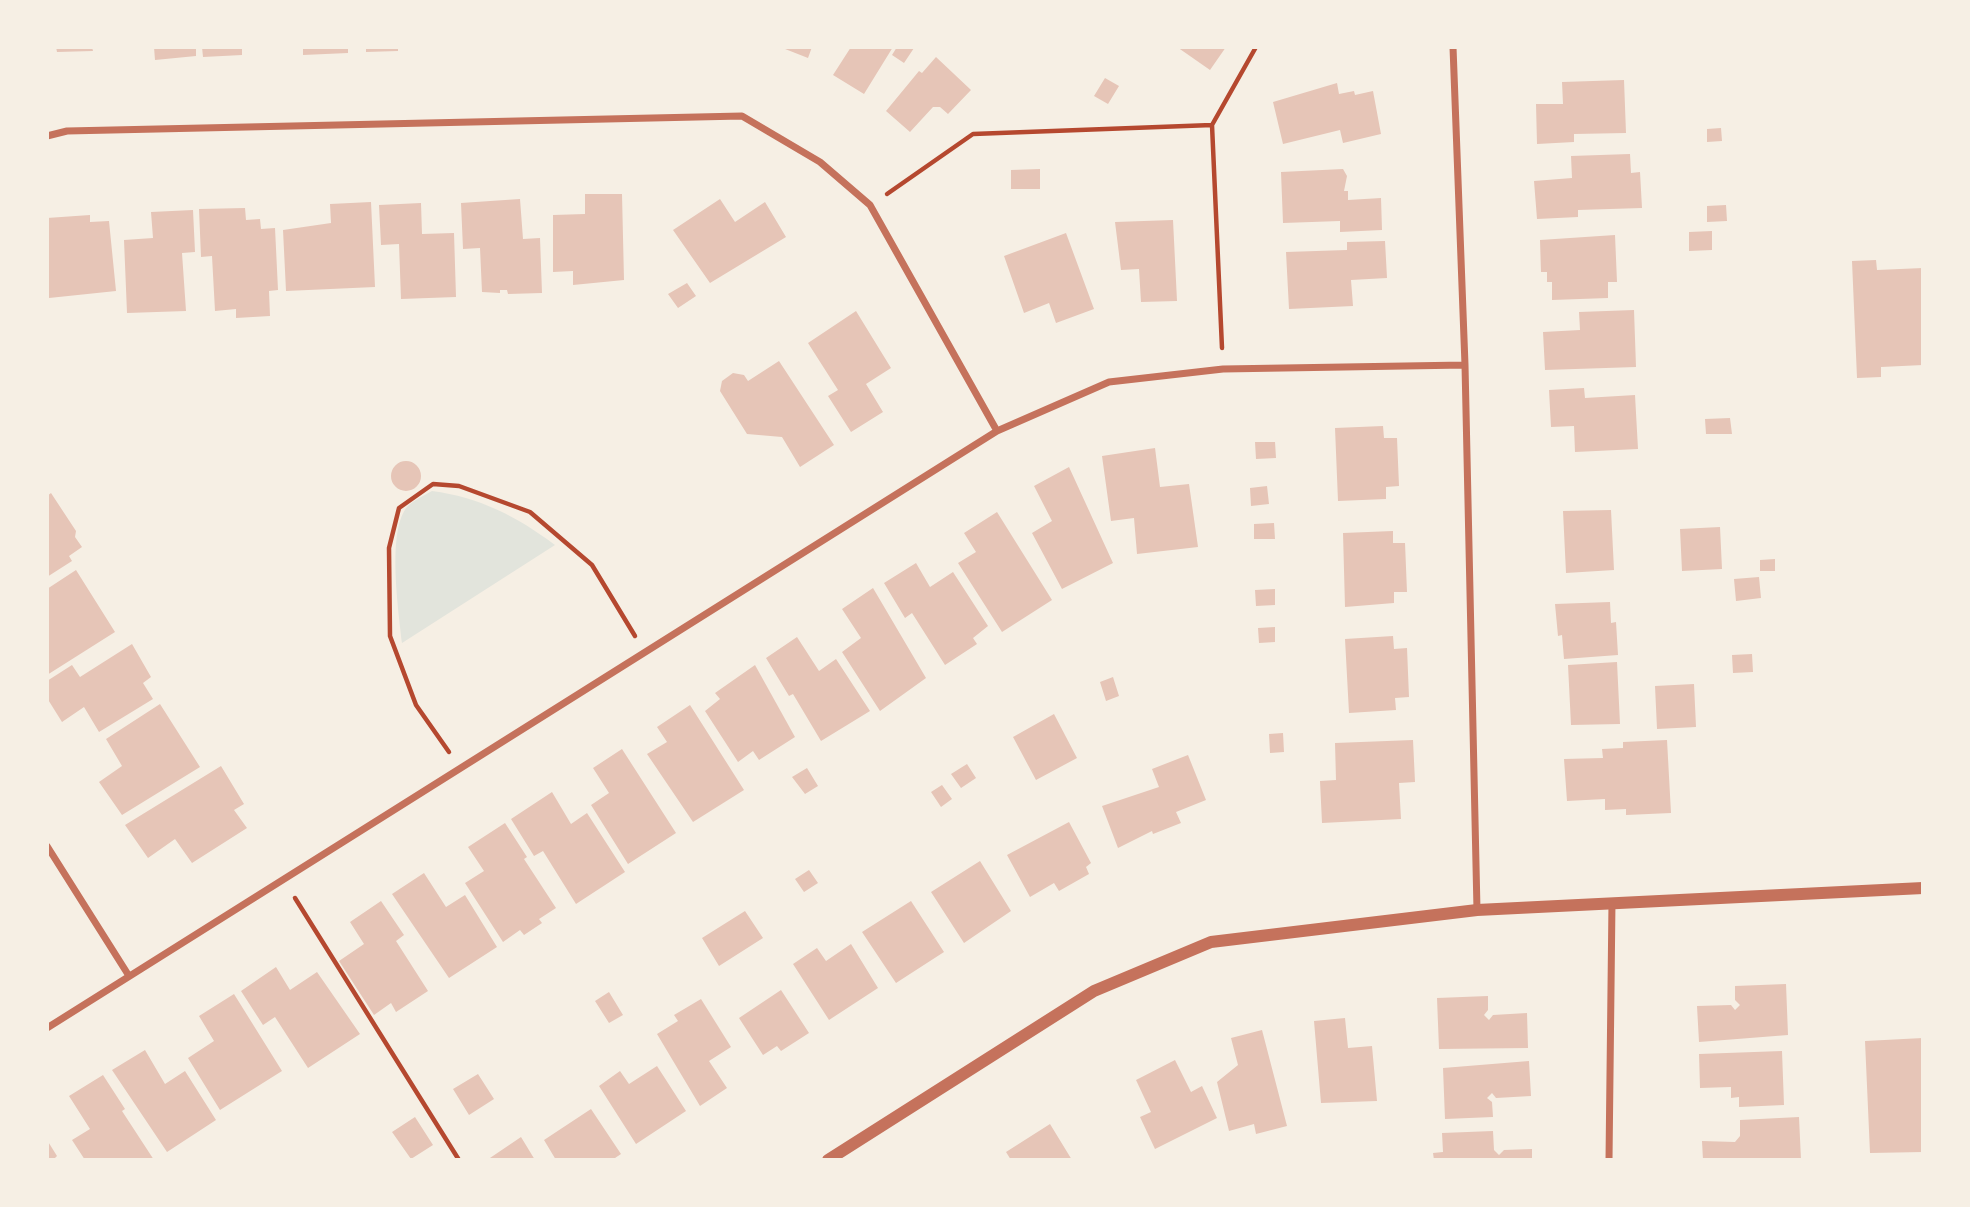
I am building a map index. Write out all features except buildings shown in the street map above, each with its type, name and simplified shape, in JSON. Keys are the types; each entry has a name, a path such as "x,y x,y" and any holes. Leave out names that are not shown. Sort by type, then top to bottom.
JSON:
{"street":[{"path":"1453,47 1465,365 1477,910"},
{"path":"47,136 67,131 742,116 820,162 870,205 997,431"},
{"path":"47,1028 997,431 1109,382 1223,369 1465,365"},
{"path":"47,846 129,976"},
{"path":"828,1160 1094,991 1211,942 1477,910 1923,888"},
{"path":"1609,1160 1612,902"}],"path":[{"path":"1223,369 1212,125 1256,47"},
{"path":"870,205 973,134 1212,125"},
{"path":"460,768 416,705 390,636 389,548 399,508 433,484 459,486 530,512 592,565 645,652"},
{"path":"284,879 459,1160"}],"shaded area":[{"path":"432,491 482,503 527,526 555,545 402,643 396,572 397,533 401,517 408,506"}]}
